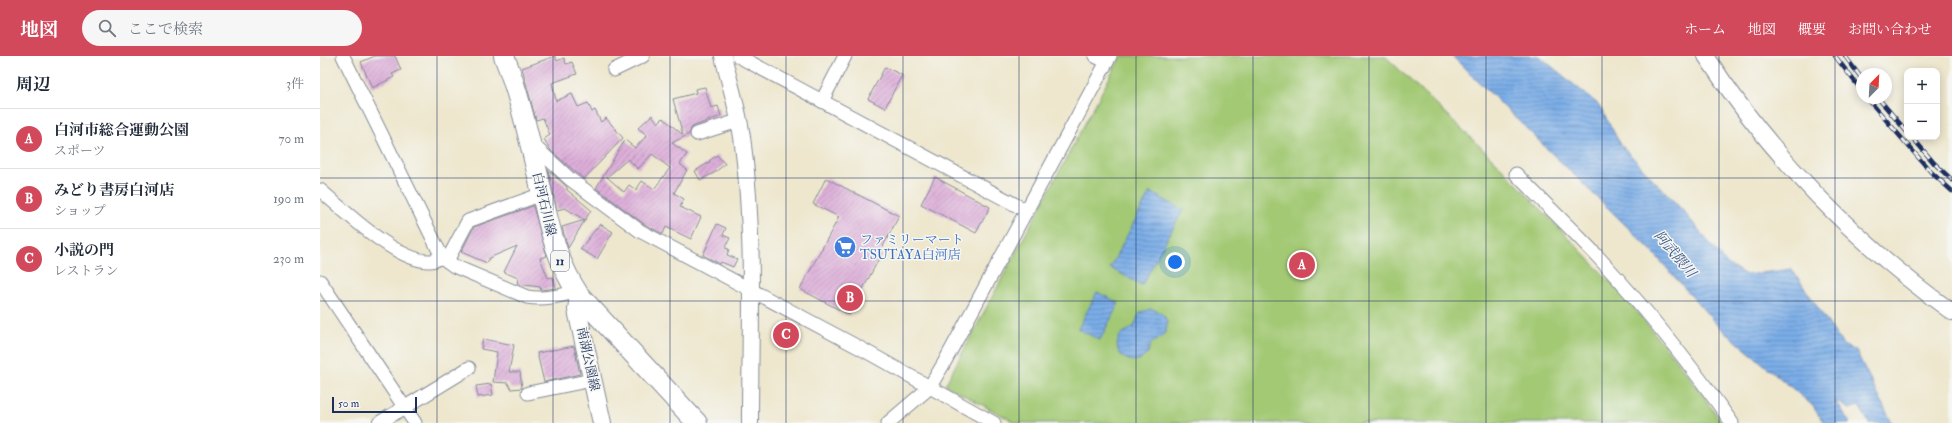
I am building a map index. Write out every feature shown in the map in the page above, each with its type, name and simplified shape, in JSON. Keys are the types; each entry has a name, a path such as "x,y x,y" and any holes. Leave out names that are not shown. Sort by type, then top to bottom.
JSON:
{"main road":[{"name":"白河石川線","path":"504,56 529,140 553,244 566,276 578,293 698,423"},
{"name":"南湖公園線","path":"578,293 577,310 602,423"}],"street":[{"path":"344,56 445,259 454,266 527,297 537,299 578,293"},
{"path":"723,56 743,143 748,188 750,423"},
{"path":"822,101 844,56"},
{"path":"888,423 929,388 1109,59 1095,56"},
{"path":"1706,56 1769,142 1846,224 1952,312"},
{"path":"614,70 638,57"},
{"path":"745,58 1027,211"},
{"path":"697,134 738,121"},
{"path":"529,140 570,179 640,231 750,291 860,348 929,388 994,423"},
{"path":"1516,174 1598,257 1654,319 1689,362 1732,423"},
{"path":"320,190 382,242 410,256 430,261 445,259"},
{"path":"445,259 468,221 542,194"},
{"path":"320,281 415,423"},
{"path":"379,423 404,406 469,368"},
{"path":"528,393 592,380"},
{"path":"956,402 974,423"}],"green space":[{"path":"1121,56 1385,56 1492,158 1625,297 1689,376 1722,423 1016,423 945,385"}],"water":[{"name":"阿武隈川","path":"1452,56 1539,56 1599,105 1621,145 1684,212 1726,263 1746,275 1792,269 1843,345 1856,351 1892,423 1869,423 1859,406 1849,409 1835,400 1850,423 1824,423 1812,405 1718,326 1650,249"},
{"path":"1150,192 1183,210 1142,285 1110,268"},
{"path":"1097,292 1119,303 1100,340 1078,329"},
{"path":"1151,309 1164,315 1167,325 1166,330 1158,340 1151,343 1147,354 1141,359 1136,361 1126,359 1122,356 1117,346 1119,337 1134,326 1141,312"}],"building":[{"path":"375,56 395,56 401,70 392,74 394,77 372,88 361,62"},
{"path":"555,56 557,61 564,58 566,64 572,62 577,74 552,83 556,101 572,94 578,107 588,103 592,112 595,110 601,122 606,118 623,138 584,179 551,151 544,139 550,135 543,118 536,120 522,68"},
{"path":"885,67 902,75 885,108 868,99"},
{"path":"705,87 711,108 718,106 721,116 692,127 689,134 672,143 687,154 680,164 687,170 674,193 684,199 680,207 701,217 691,239 666,227 663,234 644,224 596,188 625,140 635,148 647,135 638,128 652,115 658,123 663,118 683,135 673,99 696,93 695,89","holes":["652,154 670,168 654,189 642,181 636,190 629,185 624,192 607,177 628,159 638,169"]},
{"path":"717,155 725,164 714,173 700,180 695,171 710,162 709,161"},
{"path":"548,170 567,187 567,190 591,210 585,220 565,208 557,210"},
{"path":"935,177 990,207 976,233 921,204"},
{"path":"826,178 899,216 880,252 882,253 849,315 800,289 839,217 813,204"},
{"path":"533,206 547,256 540,258 548,278 553,277 556,288 541,290 540,287 517,284 518,278 504,272 517,246 489,258 487,263 461,252 474,227"},
{"path":"585,220 568,248 562,227"},
{"path":"600,224 613,232 597,259 580,249"},
{"path":"717,224 726,228 723,235 730,238 725,248 729,249 727,255 737,259 733,267 721,262 720,264 703,255"},
{"path":"483,339 514,345 509,372 520,372 522,388 511,389 508,383 493,382 497,352 481,349"},
{"path":"574,346 580,374 544,382 537,353"},
{"path":"491,384 493,395 478,397 476,386"}],"railway":[{"path":"1835,56 1856,83"},
{"path":"1845,56 1856,71"},
{"path":"1872,104 1931,172 1952,191"},
{"path":"1883,104 1904,128"},
{"path":"1915,140 1934,163 1952,180"}],"place":[{"name":"ファミリーマート TSUTAYA白河店","path":"845,247"},
{"name":"白河市総合運動公園","path":"1302,265"},
{"name":"みどり書房白河店","path":"850,298"},
{"name":"小説の門","path":"786,335"}]}
